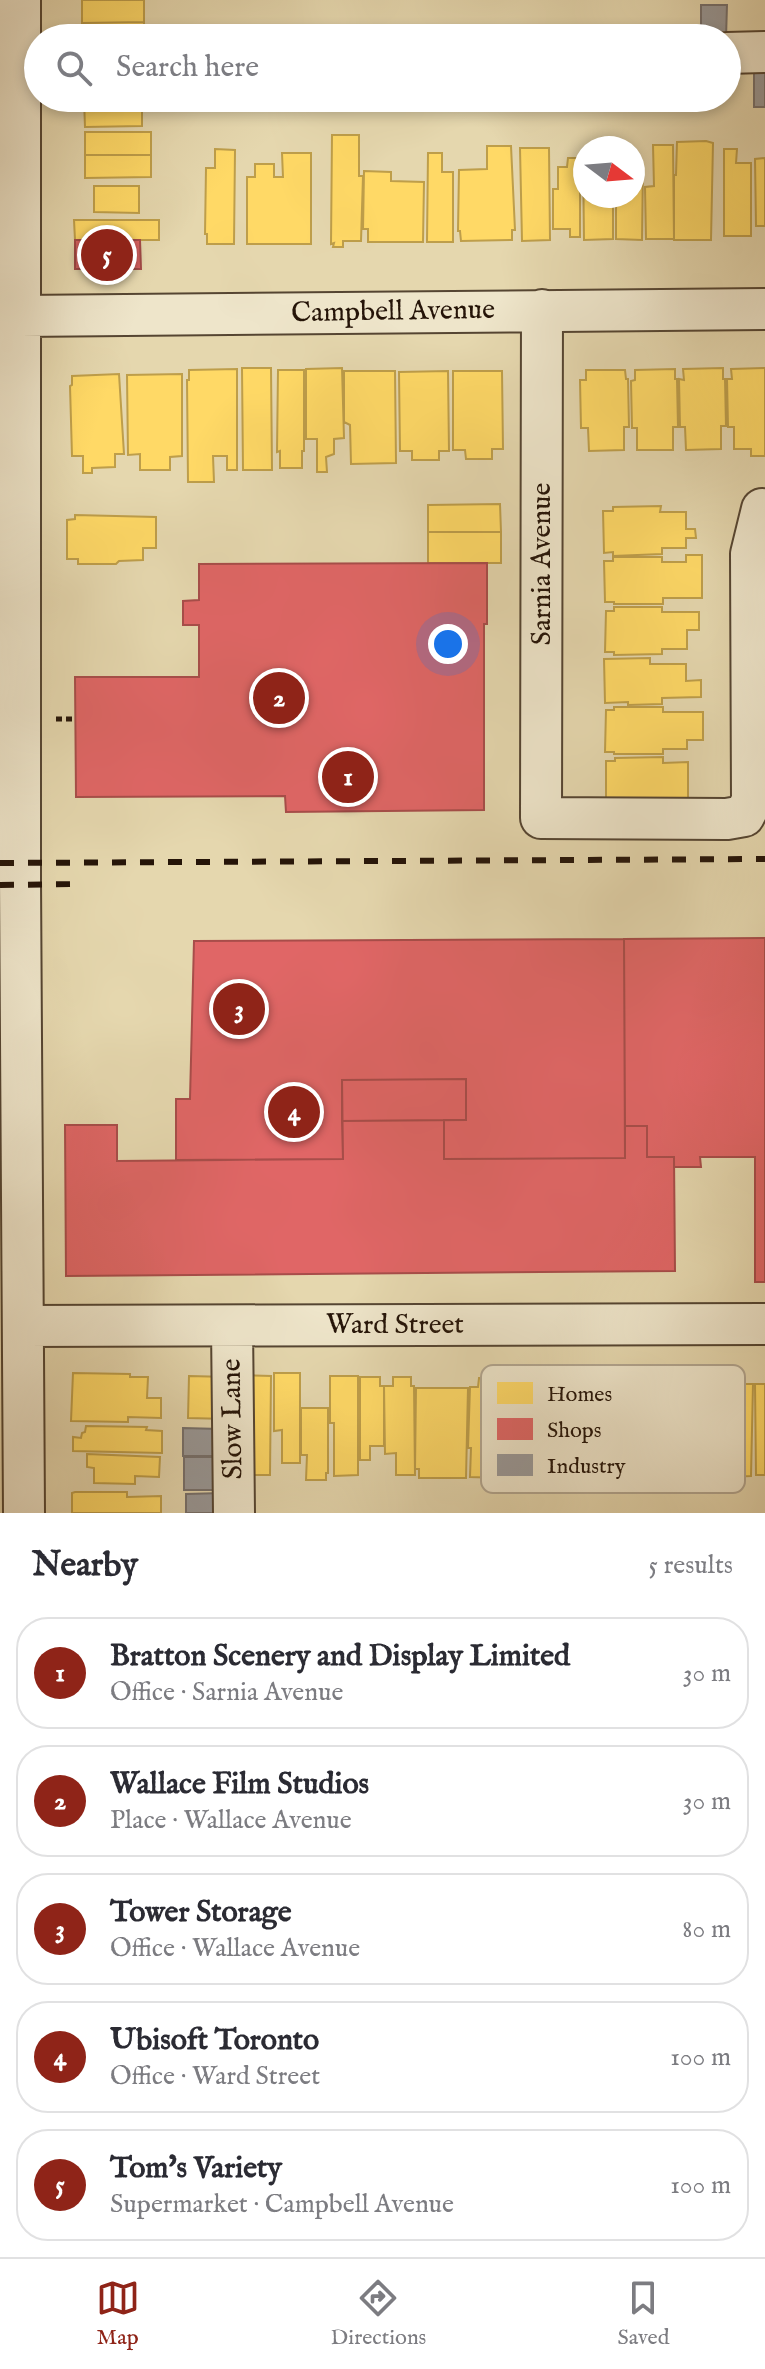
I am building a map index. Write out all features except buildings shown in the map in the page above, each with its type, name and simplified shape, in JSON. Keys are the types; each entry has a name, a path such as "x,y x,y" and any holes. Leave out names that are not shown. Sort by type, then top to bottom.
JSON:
{"street":[{"path":"20,0 24,28"},
{"path":"741,53 765,52"},
{"path":"24,102 9,221 21,316 11,619 20,881 12,1279 24,1326 24,1513"},
{"name":"Campbell Avenue","path":"21,316 765,309"},
{"name":"Sarnia Avenue","path":"542,310 541,818 727,819 744,816 752,801 751,554 762,509"},
{"name":"Ward Street","path":"24,1326 765,1324"},
{"name":"Slow Lane","path":"232,1326 234,1513"}],"railway":[{"path":"0,863 765,859"},
{"path":"0,885 80,884"}],"place":[{"name":"Tom's Variety","path":"107,255"},
{"name":"Wallace Film Studios","path":"279,698"},
{"name":"Bratton Scenery and Display Limited","path":"348,777"},
{"name":"Tower Storage","path":"239,1009"},
{"name":"Ubisoft Toronto","path":"294,1112"}]}
